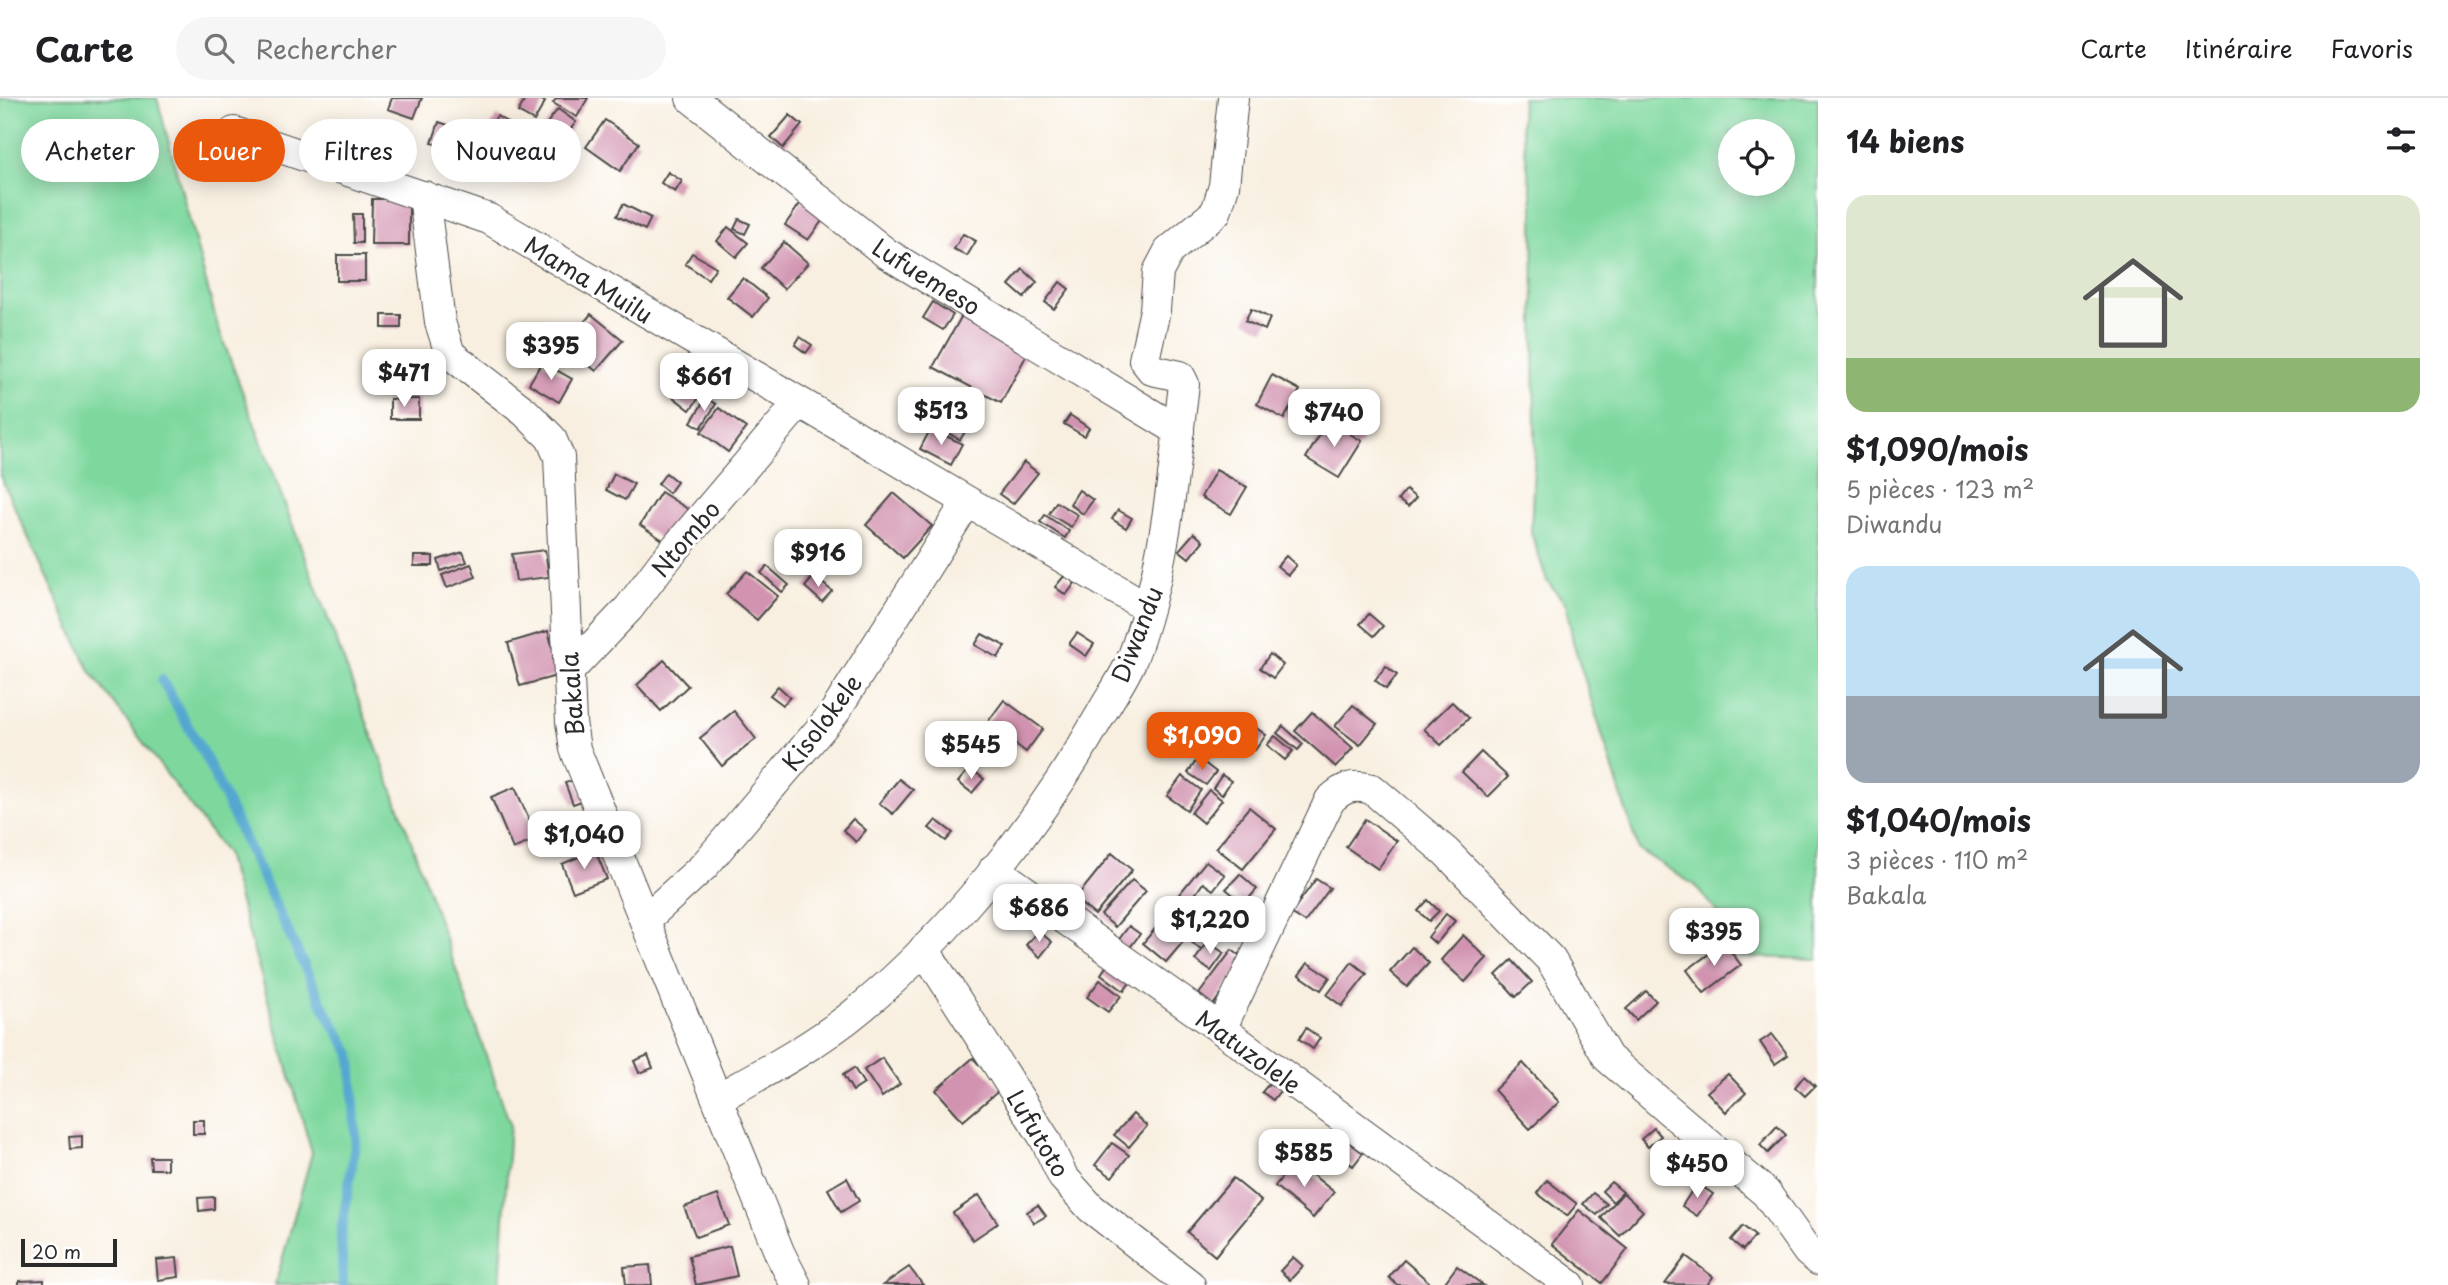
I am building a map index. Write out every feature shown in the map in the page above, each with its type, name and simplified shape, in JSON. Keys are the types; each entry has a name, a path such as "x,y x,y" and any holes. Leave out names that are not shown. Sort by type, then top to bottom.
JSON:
{"street":[{"name":"Lufuemeso","path":"691,98 886,253 1179,431"},
{"name":"Diwandu","path":"718,1098 788,1059 860,1009 924,949 994,869 1077,757 1131,661 1160,568 1184,384 1180,376 1152,370 1144,360 1155,310 1158,272 1168,251 1216,212 1224,186 1233,98"},
{"name":"Mama Muilu","path":"285,149 489,219 1148,608"},
{"name":"Bakala","path":"424,196 440,322 450,355 524,412 551,438 559,457 571,722 575,749 780,1254 796,1285"},
{"name":"Ntombo","path":"569,670 629,608 662,564 799,403"},
{"name":"Kisolokele","path":"646,919 704,866 834,713 967,502"},
{"path":"1221,1029 1329,800 1351,786 1372,789 1447,852 1551,960 1608,1058 1766,1193 1808,1252 1818,1260"},
{"name":"Matuzolele","path":"994,869 1221,1029 1570,1285"},
{"name":"Lufutoto","path":"924,949 1045,1139 1063,1177 1091,1208 1191,1285"}],"green space":[{"path":"0,98 157,98 173,158 173,182 179,182 218,327 403,818 510,1124 500,1285 275,1285 312,1153 226,854 90,671 0,476"},
{"path":"1522,98 1818,98 1818,959 1740,957 1723,919 1694,885 1638,849 1573,642 1566,604 1547,581 1531,532 1535,445 1533,204 1521,124"}],"building":[{"path":"392,98 422,98 414,118 388,109"},
{"path":"526,98 538,98 545,102 535,119 518,112"},
{"path":"557,98 588,98 577,117 553,103"},
{"path":"558,109 572,119 550,119"},
{"path":"790,115 802,125 783,148 771,137"},
{"path":"605,120 639,143 620,171 586,147"},
{"path":"668,172 682,181 675,192 661,183"},
{"path":"804,198 827,214 808,240 785,225"},
{"path":"372,199 409,199 409,245 371,245"},
{"path":"623,204 651,218 645,230 617,216"},
{"path":"353,214 362,214 362,243 354,243"},
{"path":"739,219 750,224 745,234 734,229"},
{"path":"728,227 748,243 736,257 717,241"},
{"path":"963,234 976,241 967,256 954,249"},
{"path":"784,242 808,263 784,289 761,268"},
{"path":"692,253 716,267 708,279 685,264"},
{"path":"337,255 365,255 365,281 337,281"},
{"path":"1023,269 1037,282 1024,298 1009,285"},
{"path":"743,278 768,298 753,317 727,297"},
{"path":"1060,282 1069,289 1054,309 1045,302"},
{"path":"933,302 953,315 943,330 923,318"},
{"path":"1251,309 1270,318 1265,330 1245,321"},
{"path":"965,310 1032,345 1001,403 933,367"},
{"path":"591,314 623,340 596,371 565,345"},
{"path":"382,315 401,315 401,328 382,328"},
{"path":"800,337 812,345 806,353 795,345"},
{"path":"542,362 572,379 559,402 529,384"},
{"path":"697,364 712,375 704,387 689,376"},
{"path":"1272,375 1300,390 1284,419 1257,404"},
{"path":"687,379 704,391 690,410 673,397"},
{"path":"949,395 956,399 943,419 936,414"},
{"path":"706,398 716,404 701,428 691,422"},
{"path":"390,399 419,399 419,419 390,419"},
{"path":"954,405 974,417 960,440 940,428"},
{"path":"719,408 746,428 728,452 701,432"},
{"path":"1070,415 1089,428 1084,436 1064,424"},
{"path":"1328,421 1362,441 1339,478 1306,458"},
{"path":"931,428 962,444 951,465 920,449"},
{"path":"1024,462 1038,473 1013,504 999,494"},
{"path":"1216,470 1247,487 1231,514 1201,497"},
{"path":"666,473 677,482 669,493 658,484"},
{"path":"614,474 634,484 625,500 606,490"},
{"path":"1079,490 1093,500 1083,514 1070,504"},
{"path":"1406,490 1416,498 1408,507 1398,500"},
{"path":"661,492 691,511 669,544 640,525"},
{"path":"894,493 932,526 903,558 866,525"},
{"path":"1056,502 1078,515 1071,527 1049,514"},
{"path":"1118,510 1132,518 1126,528 1112,519"},
{"path":"1045,515 1069,531 1065,538 1040,522"},
{"path":"1194,533 1203,541 1189,558 1179,550"},
{"path":"545,550 549,577 516,581 512,554"},
{"path":"463,552 467,562 441,571 438,560"},
{"path":"414,556 433,556 433,566 414,566"},
{"path":"1286,556 1296,565 1288,575 1277,566"},
{"path":"471,564 476,577 447,588 442,575"},
{"path":"767,566 789,585 782,592 761,573"},
{"path":"747,571 778,596 757,620 726,594"},
{"path":"1065,575 1075,583 1066,595 1055,587"},
{"path":"814,576 832,591 822,602 805,587"},
{"path":"1369,614 1383,626 1374,636 1360,624"},
{"path":"548,631 560,675 520,686 508,643"},
{"path":"1077,633 1094,644 1086,656 1069,644"},
{"path":"982,634 1005,646 998,658 975,645"},
{"path":"1270,654 1283,665 1273,678 1260,668"},
{"path":"664,660 688,686 661,711 637,685"},
{"path":"1386,666 1397,675 1386,689 1375,680"},
{"path":"778,686 790,697 783,705 770,695"},
{"path":"1004,700 1043,729 1026,752 987,723"},
{"path":"1452,702 1469,718 1441,745 1424,729"},
{"path":"1353,705 1377,724 1360,745 1335,726"},
{"path":"734,711 756,739 722,766 700,738"},
{"path":"1312,712 1353,748 1336,767 1295,731"},
{"path":"1244,719 1266,735 1255,750 1233,733"},
{"path":"1283,726 1303,744 1298,750 1277,733"},
{"path":"1275,736 1293,751 1285,760 1267,745"},
{"path":"990,744 1002,754 996,761 984,750"},
{"path":"1481,752 1508,777 1488,797 1462,772"},
{"path":"1198,758 1216,772 1206,785 1188,773"},
{"path":"970,768 984,779 972,793 958,782"},
{"path":"1222,775 1231,781 1222,795 1213,788"},
{"path":"1182,776 1201,790 1187,810 1167,796"},
{"path":"577,779 585,800 573,804 565,783"},
{"path":"899,779 913,790 893,814 879,803"},
{"path":"515,787 537,839 513,849 491,797"},
{"path":"1209,790 1222,800 1203,823 1191,813"},
{"path":"1249,807 1276,829 1243,869 1216,848"},
{"path":"853,819 866,830 856,842 843,830"},
{"path":"1365,819 1397,841 1378,869 1346,847"},
{"path":"936,820 953,833 946,841 929,828"},
{"path":"595,850 607,879 573,892 562,864"},
{"path":"1112,853 1132,870 1095,915 1075,899"},
{"path":"1206,861 1225,875 1213,890 1203,883 1194,896 1207,906 1200,916 1176,898"},
{"path":"1240,874 1257,889 1244,904 1226,889"},
{"path":"1316,879 1330,888 1305,922 1291,913"},
{"path":"1132,880 1146,891 1115,927 1101,915"},
{"path":"1428,900 1439,911 1429,921 1418,911"},
{"path":"1171,910 1194,929 1166,962 1143,943"},
{"path":"1446,914 1455,921 1436,944 1428,937"},
{"path":"1129,926 1140,934 1128,950 1117,942"},
{"path":"1202,928 1212,936 1201,950 1190,941"},
{"path":"1038,931 1052,942 1040,957 1026,945"},
{"path":"1463,935 1487,958 1465,982 1441,960"},
{"path":"1208,942 1224,953 1211,971 1195,960"},
{"path":"1724,943 1741,965 1704,993 1687,970"},
{"path":"1412,947 1429,963 1407,987 1390,972"},
{"path":"1232,950 1246,960 1213,1005 1199,994"},
{"path":"1512,960 1532,982 1516,997 1496,975"},
{"path":"1352,962 1367,974 1342,1006 1327,995"},
{"path":"1308,963 1330,977 1321,990 1299,975"},
{"path":"1108,964 1131,981 1124,991 1101,974"},
{"path":"1100,980 1121,996 1108,1012 1087,997"},
{"path":"1646,991 1656,1001 1636,1020 1626,1009"},
{"path":"1306,1028 1320,1038 1313,1049 1299,1039"},
{"path":"1772,1034 1788,1055 1775,1064 1760,1042"},
{"path":"648,1055 653,1068 639,1073 634,1061"},
{"path":"882,1058 900,1084 882,1097 864,1070"},
{"path":"973,1058 1001,1089 963,1121 936,1090"},
{"path":"1523,1063 1559,1102 1530,1129 1494,1090"},
{"path":"854,1068 864,1084 853,1091 843,1075"},
{"path":"1728,1074 1746,1093 1726,1112 1707,1092"},
{"path":"1804,1076 1815,1086 1805,1096 1795,1087"},
{"path":"1272,1080 1282,1088 1273,1100 1262,1092"},
{"path":"1133,1114 1147,1126 1129,1147 1114,1135"},
{"path":"193,1120 204,1120 204,1134 193,1134"},
{"path":"1777,1126 1786,1135 1768,1153 1760,1145"},
{"path":"1654,1128 1661,1136 1648,1147 1641,1139"},
{"path":"82,1136 82,1148 70,1149 69,1137"},
{"path":"1341,1136 1363,1153 1353,1166 1332,1149"},
{"path":"1112,1143 1129,1155 1112,1177 1095,1165"},
{"path":"150,1157 167,1157 167,1169 151,1169"},
{"path":"1295,1161 1334,1192 1313,1218 1275,1186"},
{"path":"847,1178 859,1201 841,1212 828,1189"},
{"path":"1233,1178 1261,1201 1215,1256 1187,1232"},
{"path":"1547,1180 1577,1204 1567,1216 1537,1193"},
{"path":"1611,1182 1623,1192 1613,1202 1602,1191"},
{"path":"1697,1183 1713,1194 1697,1216 1682,1206"},
{"path":"1593,1193 1607,1204 1597,1215 1583,1204"},
{"path":"1623,1193 1643,1211 1620,1236 1601,1218"},
{"path":"718,1195 729,1225 696,1237 684,1207"},
{"path":"979,1195 998,1223 973,1240 953,1213"},
{"path":"214,1197 214,1209 199,1211 198,1198"},
{"path":"1038,1205 1046,1216 1034,1223 1027,1212"},
{"path":"1579,1210 1628,1249 1602,1283 1552,1244"},
{"path":"1743,1226 1755,1236 1743,1250 1731,1240"},
{"path":"730,1246 737,1276 696,1285 689,1256"},
{"path":"1686,1256 1713,1277 1707,1285 1665,1284"},
{"path":"1293,1257 1303,1266 1290,1280 1280,1271"},
{"path":"177,1258 179,1277 158,1280 156,1260"},
{"path":"1404,1260 1429,1282 1426,1285 1397,1285 1389,1277"},
{"path":"650,1265 652,1285 626,1285 624,1267"},
{"path":"1457,1266 1483,1285 1443,1285"},
{"path":"909,1267 923,1285 883,1285"},
{"path":"44,1280 44,1285 19,1285 19,1281"}],"waterway":[{"path":"162,680 208,762 325,1010 351,1054 356,1140 341,1234 343,1285"}]}
